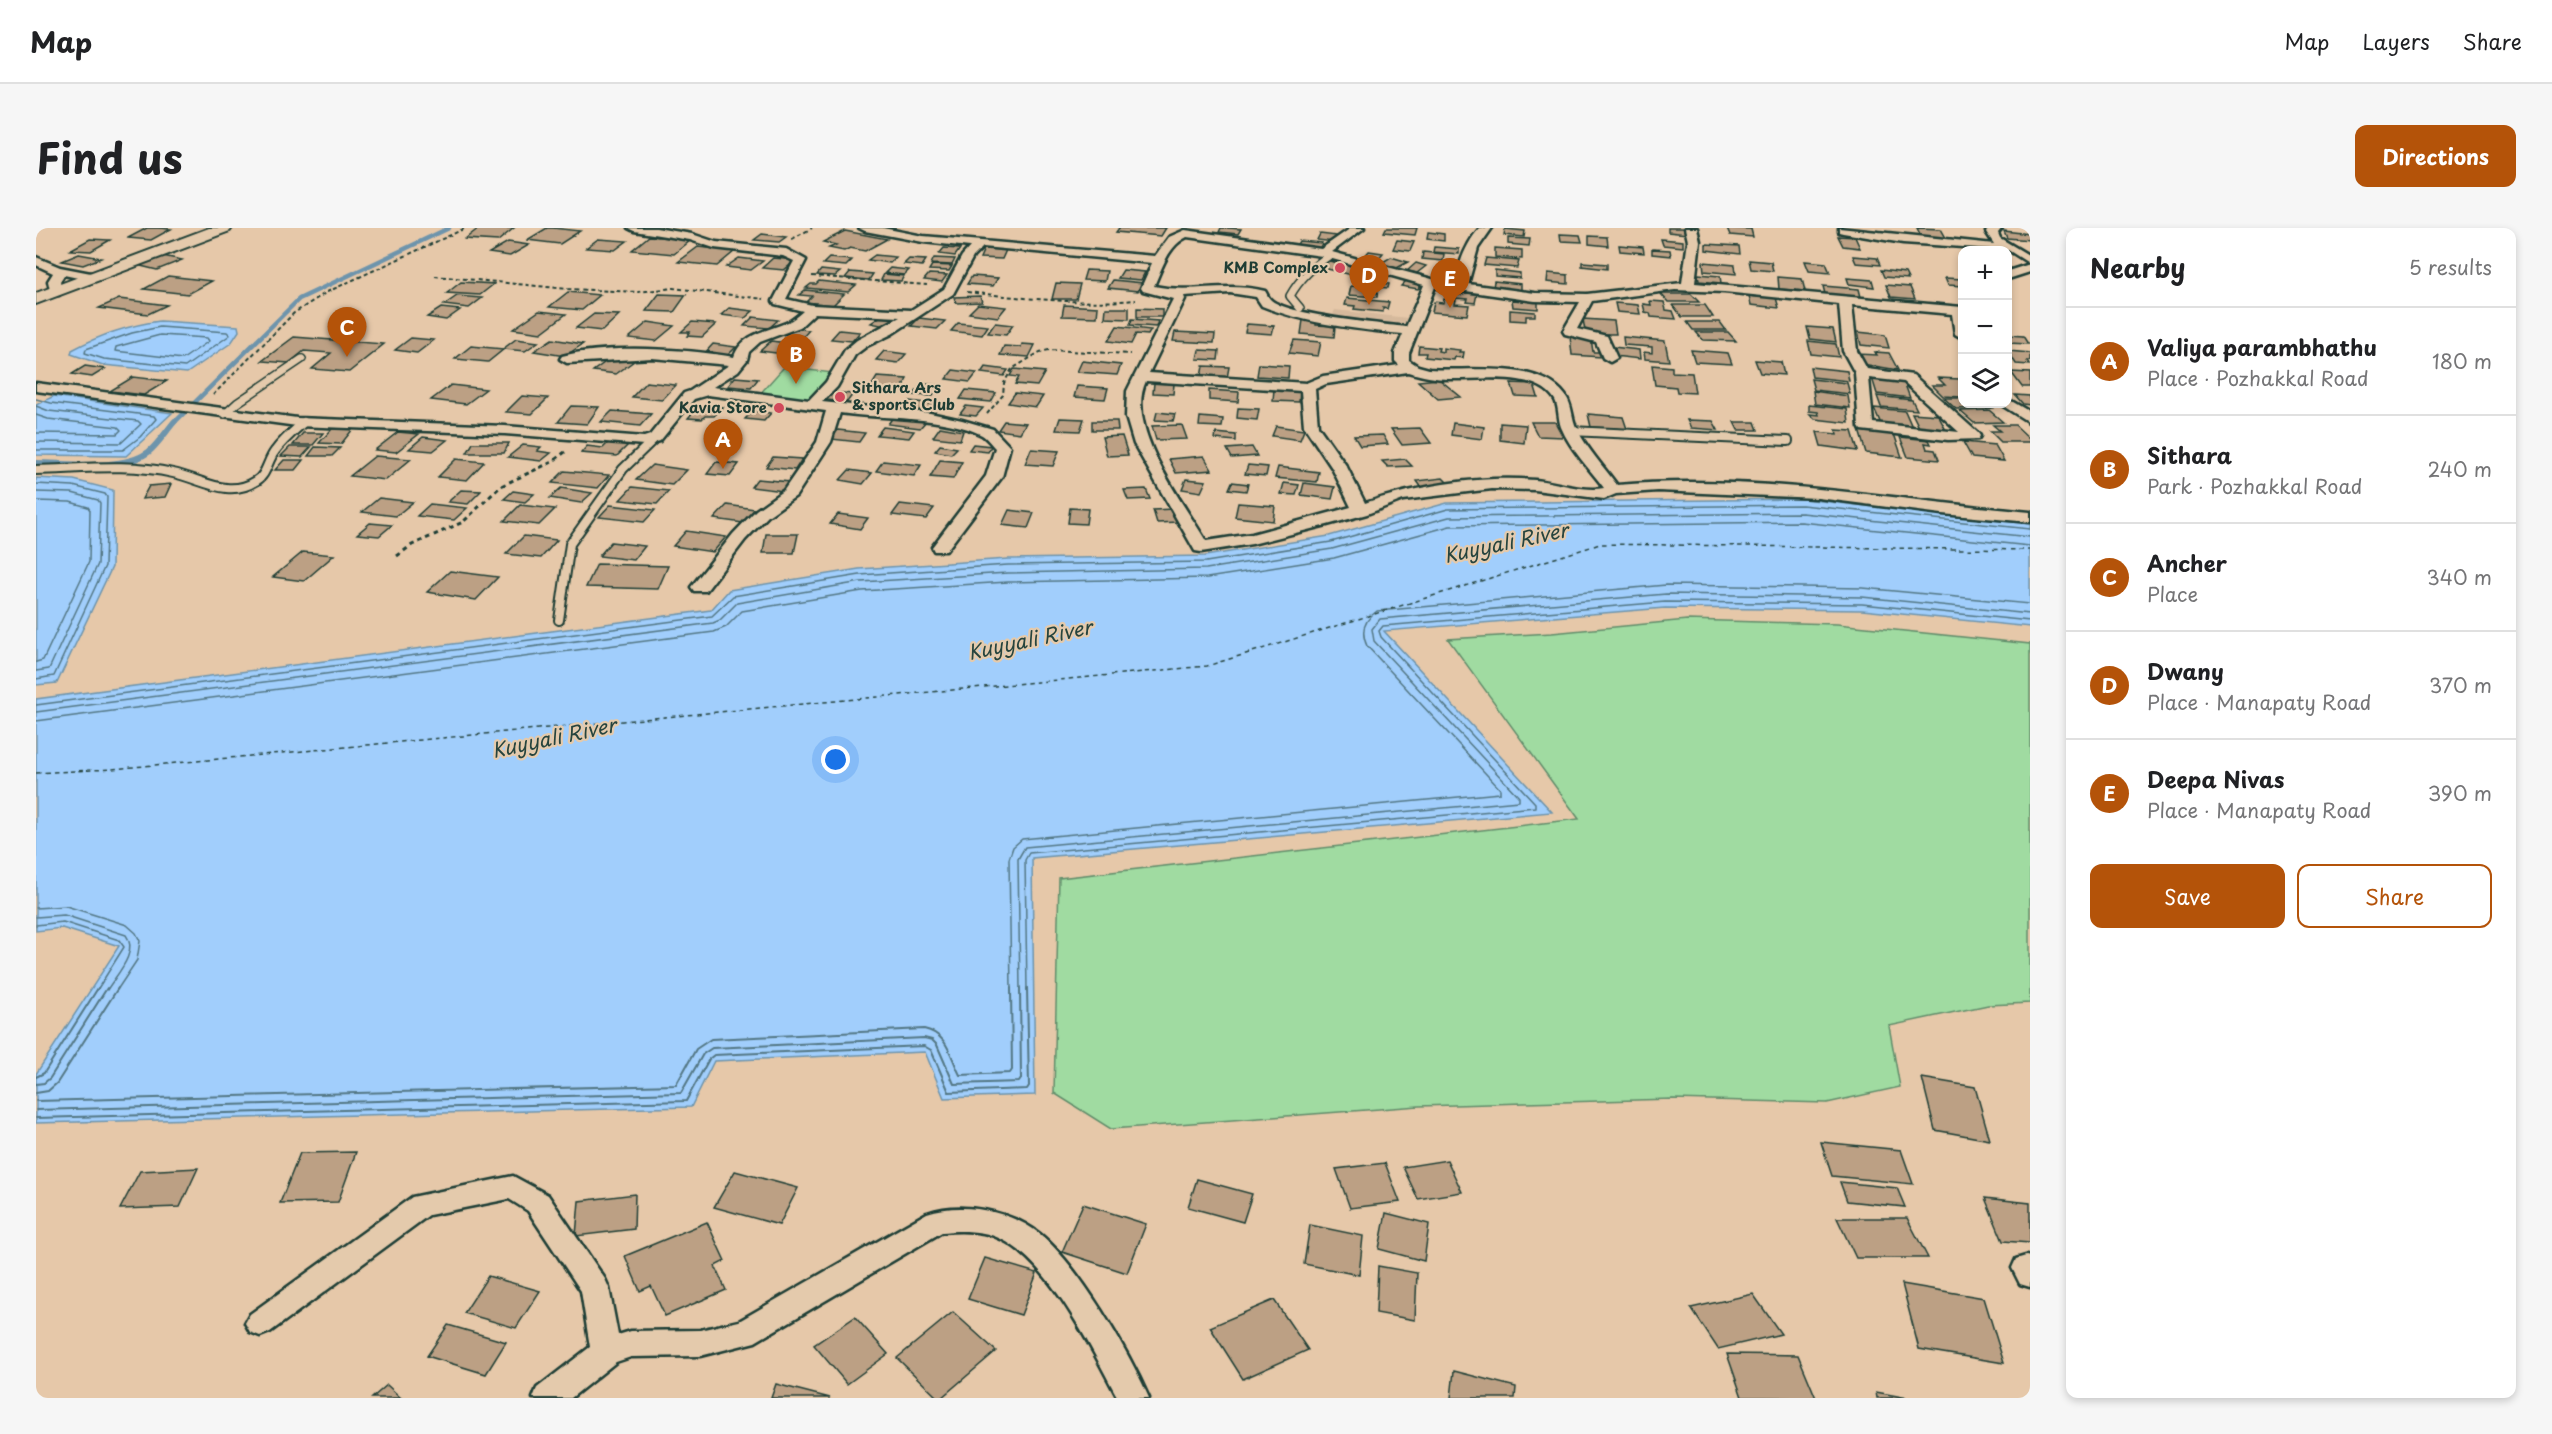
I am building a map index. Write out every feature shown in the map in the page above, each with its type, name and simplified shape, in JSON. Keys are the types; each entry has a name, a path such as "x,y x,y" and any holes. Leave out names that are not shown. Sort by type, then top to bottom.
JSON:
{"main road":[{"path":"36,299 224,228"}],"street":[{"path":"634,228 692,237 714,245 786,253 800,260 796,274 783,288 779,301 812,309 915,314"},
{"path":"864,228 923,239 978,244 1019,242 1157,260"},
{"path":"1327,254 1358,228"},
{"path":"1461,289 1461,275 1466,261 1476,239 1486,228"},
{"path":"1688,286 1694,241 1691,228"},
{"path":"1996,228 1992,232 1995,240 2004,246"},
{"path":"1843,230 1904,240 1973,246"},
{"path":"1410,331 1339,322 1289,311 1266,303 1261,294 1254,292 1214,291 1176,294 1146,288 1158,264 1157,260 1181,231 1243,243 1327,254 1461,289 1535,297 1587,298 1646,289 1688,286 1958,311"},
{"path":"812,405 832,384 850,353 862,343 915,314 949,289 978,244"},
{"path":"2012,251 2030,261"},
{"path":"36,261 57,270 92,277"},
{"path":"2012,273 2030,268"},
{"path":"55,292 54,281 59,273 57,270"},
{"path":"1407,368 1402,361 1402,353 1431,283"},
{"path":"1176,294 1179,298 1140,377 1133,397 1133,417 1141,444 1201,548 1252,539 1361,511 1401,496 1492,484 1535,485 1604,494 1613,490 1689,486 1818,493 1942,509 2030,517"},
{"path":"1587,298 1585,308 1570,326 1570,331 1602,339 1610,358"},
{"path":"1845,302 1850,351 1862,373 1866,428 1940,436 1972,436 1908,378 1862,373"},
{"path":"36,387 205,412 304,422 583,435 644,441 655,438 665,429 689,396 738,362 743,351 755,339 795,324 812,309"},
{"path":"567,359 618,354 658,354 738,362"},
{"path":"1140,377 1308,387 1323,380 1407,368 1429,373 1522,376 1544,383 1559,394 1566,406 1570,431 1613,490"},
{"path":"1308,387 1311,426 1339,467 1361,511"},
{"path":"697,392 708,391 834,408 930,417 979,429 996,438 1003,447 994,477 940,547"},
{"path":"2012,406 2030,419"},
{"path":"700,587 762,513 790,493 824,442 834,408"},
{"path":"260,1323 422,1205 513,1187 538,1203 595,1288 606,1352"},
{"path":"548,1398 606,1352 631,1344 700,1343 745,1333 937,1221 958,1218 991,1223 1015,1232 1033,1246 1068,1286 1134,1398"}],"lane":[{"path":"1300,308 1290,296 1294,288 1300,278 1327,254"},
{"path":"225,414 237,403 302,359"},
{"path":"36,470 144,469 190,477 227,489 243,488 264,476 266,465 273,452 304,422"},
{"path":"1570,431 1788,441"},
{"path":"559,620 570,544 623,469 655,438"}],"path":[{"path":"205,412 202,407 294,313 327,292 466,228"},
{"path":"796,274 1051,301 1132,302 1150,290"},
{"path":"435,276 568,289 638,292 673,288 779,301"},
{"path":"979,429 987,414 1003,394 1004,383 1012,369 1040,352 1049,350 1152,356"},
{"path":"397,556 407,548 464,522 486,499 508,482 556,462 583,435"}],"shaded area":[{"path":"1335,310 1408,318 1405,328 1331,319"}],"green space":[{"path":"784,367 833,373 808,401 758,396"},
{"path":"1687,620 1837,624 2030,644 2030,1003 1988,1005 1889,1026 1900,1087 1827,1103 1673,1099 1419,1106 1111,1129 1054,1093 1059,878 1579,819 1448,639 1552,633"}],"water":[{"path":"160,321 238,326 239,331 231,343 187,373 103,365 71,354 72,350 92,340 126,328"},
{"path":"54,396 172,413 126,456 36,455 36,405"},
{"path":"36,478 74,480 113,490 112,567 57,683 36,685"},
{"name":"Kuyyali River","path":"1803,499 2030,524 2030,627 1862,610 1665,608 1384,631 1552,812 1032,858 1035,1095 944,1098 925,1052 714,1061 691,1107 36,1123 36,1074 119,946 62,928 36,931 36,699 711,610 729,590 859,569 1008,559 1205,556 1329,536 1447,503"}],"building":[{"path":"147,228 171,229 151,240 128,238"},
{"path":"479,228 514,228 498,241 465,239"},
{"path":"547,228 580,231 560,244 527,240"},
{"path":"1119,228 1166,228 1161,236 1116,232"},
{"path":"1221,228 1241,229 1238,234 1219,232"},
{"path":"1386,228 1417,228 1415,235 1384,232"},
{"path":"1668,228 1686,228 1687,234 1668,232"},
{"path":"1727,228 1751,229 1753,237 1730,235"},
{"path":"1917,228 1941,229 1946,238 1921,236"},
{"path":"1505,229 1525,231 1524,237 1504,235"},
{"path":"845,231 887,239 865,251 829,248 836,245 823,242"},
{"path":"2004,231 2030,234 2030,240 2007,238"},
{"path":"1428,232 1444,234 1444,241 1427,239"},
{"path":"762,234 786,237 779,242 754,240"},
{"path":"1320,234 1337,236 1334,242 1317,240"},
{"path":"1560,234 1580,235 1582,242 1561,241"},
{"path":"649,236 691,240 674,254 632,250"},
{"path":"1589,236 1607,237 1608,246 1589,244"},
{"path":"1838,236 1855,237 1860,248 1843,246"},
{"path":"1508,238 1530,239 1529,246 1508,244"},
{"path":"90,239 110,240 91,251 70,250"},
{"path":"598,239 627,241 615,250 586,248"},
{"path":"1661,239 1683,241 1683,247 1663,245"},
{"path":"1397,240 1414,242 1410,251 1393,249"},
{"path":"1299,241 1322,243 1319,250 1295,248"},
{"path":"508,242 529,245 510,256 489,253"},
{"path":"1706,244 1739,246 1740,254 1706,250"},
{"path":"1619,245 1643,247 1644,253 1620,251"},
{"path":"698,247 735,251 717,266 678,262"},
{"path":"1434,247 1459,249 1459,254 1433,252"},
{"path":"944,248 960,249 955,256 939,254"},
{"path":"1495,248 1522,250 1522,259 1495,257"},
{"path":"984,249 1006,250 1002,259 980,258"},
{"path":"1652,249 1670,250 1671,256 1652,254"},
{"path":"1369,251 1383,253 1377,260 1363,258"},
{"path":"1423,252 1444,254 1443,261 1422,259"},
{"path":"79,254 101,258 83,265 62,261"},
{"path":"158,255 182,260 157,270 133,264"},
{"path":"875,255 896,257 890,263 868,260"},
{"path":"1853,256 1877,258 1880,265 1856,263"},
{"path":"1391,257 1408,262 1395,269 1378,265"},
{"path":"739,258 763,261 751,270 726,267"},
{"path":"773,258 796,260 784,270 762,268"},
{"path":"829,258 852,260 846,266 823,264"},
{"path":"934,258 955,259 952,265 931,264"},
{"path":"1486,258 1519,261 1517,268 1484,265"},
{"path":"909,259 926,260 922,266 904,264"},
{"path":"1749,260 1771,262 1773,271 1751,269"},
{"name":"KMB Complex","path":"1329,261 1362,268 1352,275 1319,267"},
{"path":"1805,261 1826,263 1830,273 1809,271"},
{"path":"1582,262 1607,264 1607,269 1582,266"},
{"path":"1703,262 1735,265 1736,274 1704,271"},
{"path":"1416,263 1426,266 1417,273 1407,271"},
{"path":"932,265 952,266 949,271 929,270"},
{"path":"1438,267 1454,269 1450,277 1434,275"},
{"path":"890,268 909,270 904,275 885,273"},
{"path":"821,270 840,272 835,276 817,275"},
{"path":"1086,270 1107,271 1105,281 1083,280"},
{"path":"1123,270 1145,272 1141,280 1118,278"},
{"path":"1495,270 1520,273 1520,278 1495,276"},
{"path":"1881,270 1905,273 1908,279 1884,277"},
{"path":"850,272 873,274 869,280 845,278"},
{"path":"1548,273 1568,275 1568,284 1547,282"},
{"path":"884,274 904,276 901,281 881,280"},
{"path":"929,274 947,275 942,282 924,280"},
{"path":"1698,274 1720,276 1721,283 1699,281"},
{"path":"168,276 212,281 188,294 144,289"},
{"path":"972,276 998,278 993,286 967,284"},
{"path":"1778,277 1802,279 1805,291 1779,289"},
{"path":"1847,278 1872,280 1874,287 1849,284"},
{"path":"1945,278 1958,279 1958,286 1948,285"},
{"path":"1113,280 1143,283 1138,291 1108,288"},
{"path":"819,281 856,285 848,292 806,288"},
{"path":"1406,281 1422,284 1418,289 1401,286"},
{"path":"1494,281 1521,284 1521,291 1493,288"},
{"path":"461,282 494,284 480,295 447,293"},
{"path":"1365,282 1389,284 1388,288 1378,287 1377,297 1349,295 1351,286 1364,287"},
{"path":"1056,283 1080,284 1076,299 1052,299"},
{"path":"1886,285 1910,287 1915,299 1891,297"},
{"path":"1823,286 1859,289 1861,297 1825,294"},
{"path":"805,290 844,294 833,305 806,302 812,296 799,295"},
{"path":"568,292 600,295 582,310 549,307"},
{"path":"1456,292 1477,294 1475,303 1467,302 1468,299 1454,298"},
{"path":"659,294 686,295 674,312 646,311"},
{"path":"1661,294 1691,294 1699,302 1668,302"},
{"path":"457,296 482,298 469,308 444,305"},
{"path":"980,296 982,302 956,303 954,297"},
{"path":"1749,296 1776,298 1779,308 1751,305"},
{"path":"1347,298 1389,302 1387,309 1383,308 1383,312 1354,309 1355,306 1345,305"},
{"path":"119,299 167,305 148,314 99,308"},
{"path":"1444,299 1456,300 1455,304 1469,305 1467,315 1432,312 1434,302 1443,303"},
{"path":"1512,300 1538,302 1538,309 1513,307"},
{"path":"1650,301 1664,302 1666,310 1673,311 1676,319 1651,317 1650,313 1645,312 1643,304 1651,305"},
{"path":"1615,303 1638,305 1640,314 1617,312"},
{"path":"978,304 1006,307 998,317 969,313"},
{"path":"1064,305 1098,307 1097,317 1062,316"},
{"path":"1673,305 1705,305 1713,317 1682,317"},
{"path":"441,308 460,310 446,320 427,317"},
{"path":"729,308 753,311 745,318 721,315"},
{"path":"1106,308 1129,308 1129,319 1105,318"},
{"path":"1137,308 1162,309 1162,317 1137,317"},
{"path":"1510,310 1535,312 1535,316 1526,316 1526,321 1510,320"},
{"path":"539,311 566,314 541,333 513,329"},
{"path":"594,314 619,315 602,331 576,328"},
{"path":"883,315 897,318 885,326 871,323"},
{"path":"753,317 778,320 769,328 744,326"},
{"path":"919,318 945,321 937,329 911,326"},
{"path":"1132,319 1158,321 1156,327 1130,325"},
{"path":"1583,319 1614,321 1616,334 1596,334 1596,332 1585,331"},
{"path":"1303,320 1316,321 1316,325 1335,326 1334,337 1301,334"},
{"path":"648,322 674,326 656,341 629,338"},
{"path":"692,322 716,324 702,337 687,336 690,332 681,332"},
{"path":"1687,322 1720,322 1726,330 1693,330"},
{"path":"958,323 988,326 982,335 951,331"},
{"path":"995,323 1013,325 1006,335 988,333"},
{"path":"1247,324 1274,326 1272,334 1245,332"},
{"path":"1117,326 1151,330 1148,335 1136,334 1131,344 1108,341"},
{"path":"1807,327 1833,329 1836,342 1810,339"},
{"path":"792,328 809,330 803,337 786,335"},
{"path":"839,330 860,332 852,341 831,339"},
{"path":"1175,332 1215,334 1214,343 1173,341"},
{"path":"1696,332 1728,332 1736,341 1703,340"},
{"path":"1858,332 1885,335 1889,348 1861,345"},
{"path":"2012,335 2023,336 2028,344 2012,343"},
{"path":"1570,336 1591,338 1593,352 1600,352 1601,357 1572,355"},
{"path":"294,337 384,344 349,372 312,369 331,353 304,351 289,363 262,361"},
{"path":"1623,337 1665,341 1669,361 1645,359 1644,352 1652,353 1652,347 1624,345"},
{"path":"411,338 434,340 417,353 395,350"},
{"path":"516,339 538,342 525,351 503,349"},
{"path":"552,339 583,344 565,356 534,351"},
{"path":"1294,340 1321,342 1318,356 1289,353"},
{"path":"771,341 803,345 792,355 760,351"},
{"path":"1808,341 1836,344 1839,357 1811,354"},
{"path":"713,344 736,347 726,357 703,355"},
{"path":"1022,344 1035,345 1029,357 1000,355 1004,346 1021,347"},
{"path":"471,346 504,349 488,362 455,359"},
{"path":"1419,346 1439,348 1438,351 1443,352 1443,348 1460,350 1459,352 1464,352 1463,358 1455,357 1454,360 1425,357 1426,353 1418,353"},
{"path":"1613,347 1639,350 1640,359 1614,356"},
{"path":"1199,350 1219,351 1218,360 1197,359"},
{"path":"1691,350 1728,353 1732,364 1695,362"},
{"path":"884,351 906,354 898,363 876,360"},
{"path":"2012,351 2030,353 2030,361 2027,361 2029,365 2016,364 2012,358"},
{"path":"1875,352 1889,353 1898,370 1862,364 1857,354 1877,355"},
{"path":"611,358 634,361 616,374 593,371"},
{"path":"1755,360 1781,362 1784,375 1760,373"},
{"path":"1082,361 1121,365 1117,375 1077,372"},
{"path":"1259,364 1289,366 1288,378 1257,376"},
{"path":"1652,365 1672,367 1672,372 1692,373 1695,393 1677,392 1676,387 1655,385"},
{"path":"85,366 105,369 92,377 72,374"},
{"path":"1203,366 1229,367 1227,378 1201,377"},
{"path":"985,367 1008,370 1004,376 981,373"},
{"path":"1810,367 1847,371 1849,381 1812,377"},
{"path":"1014,369 1045,372 1037,386 1015,384 1019,377 1010,376"},
{"path":"953,370 977,373 970,382 946,379"},
{"path":"2012,372 2030,373 2030,387 2022,387"},
{"path":"133,377 167,381 144,395 110,391"},
{"path":"735,377 758,379 751,388 728,386"},
{"path":"877,377 907,379 900,392 869,390"},
{"path":"1872,378 1904,382 1910,398 1877,394"},
{"path":"1938,378 1958,379 1958,397 1943,396 1932,385 1945,385"},
{"path":"1439,379 1461,397 1438,399 1418,381"},
{"path":"1811,379 1847,383 1850,394 1814,390"},
{"path":"646,382 676,385 662,400 632,397"},
{"path":"1154,383 1174,384 1173,394 1153,393"},
{"path":"1511,383 1534,384 1538,397 1515,396"},
{"path":"921,384 939,385 933,396 914,395"},
{"path":"451,385 486,389 466,404 431,400"},
{"path":"1077,386 1108,388 1105,399 1074,397"},
{"path":"1274,389 1300,391 1299,402 1273,401"},
{"path":"966,390 996,393 991,402 960,399"},
{"path":"1209,390 1239,392 1238,402 1209,400"},
{"path":"1813,391 1848,396 1850,408 1815,404"},
{"name":"Sithara Ars & sports Club","path":"832,392 853,394 847,402 826,400"},
{"path":"1015,393 1043,396 1036,407 1008,403"},
{"path":"2015,395 2030,396 2030,405 2023,404"},
{"path":"522,396 548,398 532,414 506,412"},
{"path":"1877,396 1912,400 1917,410 1881,407"},
{"path":"1944,398 1958,398 1958,408 1992,408 1956,409"},
{"path":"909,401 934,404 927,413 900,410"},
{"path":"708,405 723,407 714,416 705,416 702,419 688,418 694,411 702,412"},
{"path":"1809,405 1847,409 1849,423 1815,419 1810,414 1819,415 1818,412 1809,411"},
{"path":"571,406 599,407 587,424 558,422"},
{"path":"966,406 983,408 976,416 960,414"},
{"path":"1238,408 1259,409 1257,420 1237,418"},
{"path":"1874,408 1905,411 1912,427 1881,424"},
{"path":"1989,410 2003,422 1974,423 1960,411"},
{"path":"612,411 651,414 640,426 601,422"},
{"path":"753,411 771,413 764,421 745,419"},
{"path":"1157,412 1175,414 1173,421 1155,420"},
{"path":"1912,413 1938,415 1947,432 1920,429"},
{"path":"1588,414 1623,417 1627,429 1591,427"},
{"path":"894,416 927,420 920,428 888,424"},
{"path":"1200,417 1223,419 1222,427 1199,426"},
{"path":"1060,418 1084,419 1080,431 1056,430"},
{"path":"1687,420 1713,421 1718,430 1691,428"},
{"path":"1004,421 1026,423 1020,433 998,430"},
{"path":"1092,421 1117,421 1118,430 1092,430"},
{"path":"1531,422 1555,422 1563,437 1538,436"},
{"path":"1734,422 1755,422 1758,430 1738,430"},
{"path":"1453,423 1484,427 1482,439 1451,435"},
{"path":"1500,423 1526,425 1524,443 1500,440"},
{"path":"1182,425 1187,439 1156,440 1152,426"},
{"path":"1993,425 2015,425 2030,439 2030,442 2001,442 1990,431 2000,431"},
{"path":"1276,426 1304,430 1300,440 1272,436"},
{"path":"883,427 914,431 909,438 877,435"},
{"path":"940,427 963,431 960,440 933,437"},
{"path":"1420,428 1431,443 1402,445 1391,429"},
{"path":"332,429 353,429 341,444 319,443"},
{"path":"838,430 865,433 859,442 831,439"},
{"path":"1836,430 1852,431 1858,451 1821,446 1817,432 1837,434"},
{"path":"1859,430 1894,434 1902,457 1866,453"},
{"path":"398,432 419,434 396,452 375,450"},
{"path":"303,433 323,433 313,445 293,445"},
{"path":"1216,433 1236,435 1236,441 1215,439"},
{"path":"1383,435 1388,444 1360,446 1354,436"},
{"path":"1122,436 1128,455 1107,456 1102,437"},
{"path":"423,437 447,440 433,451 409,449"},
{"path":"1900,437 1929,440 1931,444 1925,443 1927,449 1935,450 1939,460 1908,457"},
{"path":"1963,442 1995,445 2004,461 1972,458"},
{"path":"473,443 509,443 504,453 467,453"},
{"path":"608,443 628,445 617,456 581,453 587,446 603,448"},
{"path":"973,444 991,446 988,452 969,450"},
{"path":"523,445 541,447 537,451 551,453 541,461 508,457"},
{"path":"940,445 957,448 951,454 935,451"},
{"path":"290,447 311,447 302,457 281,456"},
{"path":"315,447 340,448 332,456 308,456"},
{"path":"1252,447 1257,456 1232,458 1227,449"},
{"path":"1031,449 1059,451 1053,466 1025,464"},
{"path":"375,456 411,459 386,480 350,476"},
{"path":"1204,456 1212,470 1176,473 1169,459"},
{"path":"773,457 802,459 795,470 766,467"},
{"path":"456,459 484,462 467,480 438,477"},
{"path":"1405,459 1412,466 1388,467 1382,461"},
{"path":"284,460 303,460 295,470 275,470"},
{"path":"940,460 962,462 953,479 930,477"},
{"path":"883,461 921,465 914,476 876,471"},
{"path":"716,462 739,464 730,476 707,474"},
{"path":"652,465 687,470 672,485 636,480"},
{"path":"1248,465 1268,467 1266,476 1245,474"},
{"path":"1278,467 1319,472 1317,482 1275,478"},
{"path":"849,470 872,473 863,484 840,480"},
{"path":"564,471 609,475 598,488 552,483"},
{"path":"1443,478 1450,485 1422,488 1417,481"},
{"path":"757,479 790,482 784,491 751,487"},
{"path":"1186,479 1206,481 1201,492 1182,489"},
{"path":"1232,482 1248,484 1246,491 1229,489"},
{"path":"1284,483 1299,485 1296,495 1281,494"},
{"path":"1304,483 1335,487 1332,499 1301,495"},
{"path":"171,484 165,497 142,499 149,486"},
{"path":"632,487 669,491 657,504 620,500"},
{"path":"561,488 592,493 581,503 550,498"},
{"path":"1146,489 1150,499 1128,500 1124,490"},
{"path":"461,490 481,491 468,504 448,502"},
{"path":"513,491 534,494 525,502 504,499"},
{"path":"379,498 413,502 396,516 362,512"},
{"path":"1238,503 1275,506 1273,521 1235,517"},
{"path":"430,504 467,508 454,520 417,516"},
{"path":"900,504 934,508 926,519 892,515"},
{"path":"520,505 555,509 539,525 504,521"},
{"path":"610,505 655,510 644,522 599,517"},
{"path":"727,505 755,509 743,523 714,519"},
{"path":"1070,508 1088,509 1086,524 1068,523"},
{"path":"1173,509 1178,522 1157,523 1153,510"},
{"path":"1009,510 1034,513 1028,528 1002,525"},
{"path":"838,514 868,518 860,529 830,524"},
{"path":"370,523 392,525 379,536 357,534"},
{"path":"686,531 726,537 713,552 673,546"},
{"path":"766,534 798,534 794,553 763,553"},
{"path":"524,536 557,540 541,558 506,554"},
{"path":"611,542 645,546 634,560 599,556"},
{"path":"303,552 334,555 304,581 273,577"},
{"path":"597,564 668,566 658,589 586,587"},
{"path":"450,571 498,577 476,600 427,592"},
{"path":"1922,1078 1975,1087 1990,1140 1935,1130"},
{"path":"1821,1142 1901,1150 1913,1184 1832,1176"},
{"path":"356,1152 338,1202 280,1203 300,1153"},
{"path":"1447,1160 1462,1192 1418,1199 1403,1167"},
{"path":"1385,1163 1400,1202 1350,1208 1336,1169"},
{"path":"198,1168 180,1207 120,1209 140,1171"},
{"path":"735,1171 798,1188 779,1225 714,1207"},
{"path":"1197,1179 1252,1194 1243,1222 1188,1207"},
{"path":"1840,1182 1897,1188 1905,1207 1847,1201"},
{"path":"635,1194 634,1229 576,1236 579,1201"},
{"path":"1985,1198 2030,1203 2030,1243 2003,1241"},
{"path":"1083,1204 1146,1224 1127,1273 1062,1252"},
{"path":"1386,1213 1429,1224 1424,1261 1379,1249"},
{"path":"1837,1218 1907,1218 1928,1258 1856,1258"},
{"path":"707,1222 725,1261 715,1266 726,1290 665,1316 651,1286 640,1291 625,1256"},
{"path":"1310,1225 1363,1236 1359,1275 1304,1264"},
{"path":"985,1258 1037,1273 1021,1315 968,1299"},
{"path":"1378,1266 1417,1273 1415,1320 1376,1313"},
{"path":"488,1276 540,1291 516,1328 464,1313"},
{"path":"1902,1284 1984,1298 2004,1363 1919,1349"},
{"path":"1753,1294 1781,1334 1718,1349 1691,1308"},
{"path":"1274,1300 1308,1350 1243,1379 1210,1327"},
{"path":"953,1312 996,1351 941,1398 938,1398 897,1358"},
{"path":"855,1317 888,1354 847,1384 814,1345"},
{"path":"448,1325 506,1342 486,1374 427,1356"},
{"path":"1727,1354 1798,1355 1816,1398 1742,1397"},
{"path":"1454,1371 1516,1387 1515,1398 1451,1398"},
{"path":"776,1384 830,1398 771,1398"},
{"path":"387,1385 401,1398 372,1398"},
{"path":"1876,1392 1908,1398 1877,1398"}],"waterway":[{"path":"174,423 299,299 449,228"},
{"path":"36,463 93,465 136,459 158,443 175,421"}],"ferry route":[{"path":"36,773 112,769 1207,666 1600,544 2030,550"}],"place":[{"name":"KMB Complex","path":"1340,268"},
{"name":"Dwany","path":"1369,305"},
{"name":"Deepa Nivas","path":"1450,308"},
{"name":"Ancher","path":"347,357"},
{"name":"Sithara","path":"796,384"},
{"name":"Sithara Ars & sports Club","path":"840,397"},
{"name":"Kavia Store","path":"779,408"},
{"name":"Valiya parambhathu","path":"723,469"}]}
